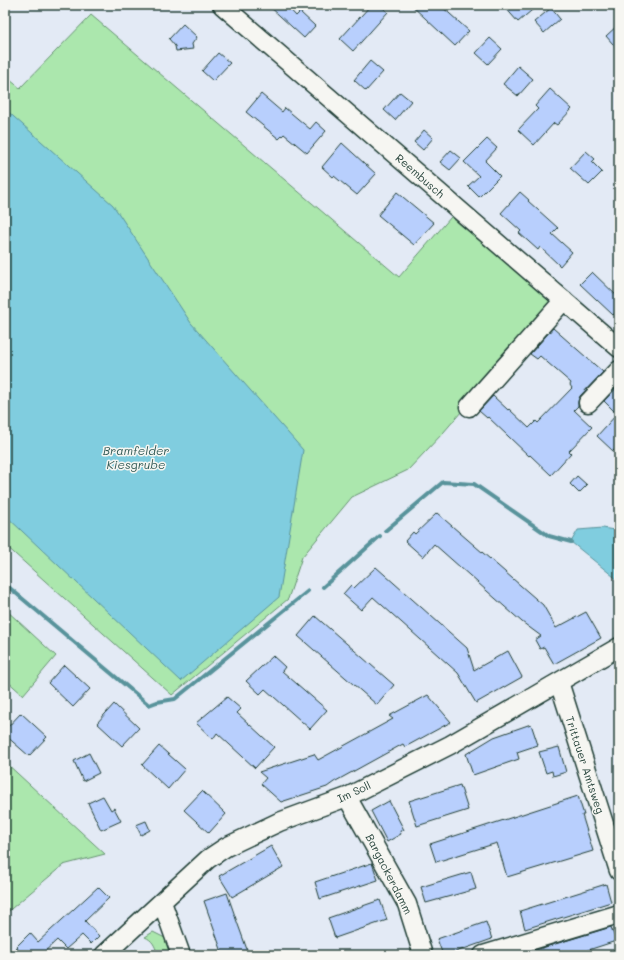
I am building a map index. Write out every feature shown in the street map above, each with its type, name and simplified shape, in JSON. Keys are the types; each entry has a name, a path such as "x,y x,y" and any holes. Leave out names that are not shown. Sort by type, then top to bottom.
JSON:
{"street":[{"name":"Reembusch","path":"222,5 619,348"},
{"path":"469,407 564,300"},
{"path":"588,403 619,370"},
{"name":"Im Soll","path":"104,955 208,859 226,848 279,822 347,797 450,745 619,647"},
{"name":"Trittauer Amtsweg","path":"559,682 619,871"},
{"name":"Bargackerdamm","path":"347,797 407,904 423,955"},
{"path":"162,902 181,955"},
{"path":"483,955 619,914"}],"green space":[{"path":"91,15 399,277 451,217 555,303 443,433 408,470 352,497 302,557 288,599 172,695 5,545 5,76 20,88"},
{"path":"5,609 56,656 23,695 5,679"},
{"path":"5,762 105,854 63,865 5,914"},
{"path":"153,932 167,939 173,955 163,955 162,951 157,953 153,943 145,937"}],"water":[{"name":"Bramfelder Kiesgrube","path":"5,109 113,205 191,323 303,450 279,597 181,681 5,515"},
{"path":"603,528 619,531 619,581 571,542 578,530"}],"building":[{"path":"268,5 286,5 296,16 300,12 315,26 304,38"},
{"path":"371,5 379,5 388,12 353,51 340,39"},
{"path":"411,5 440,5 469,31 455,46"},
{"path":"503,5 538,5 518,22"},
{"path":"551,8 560,19 544,33 534,22"},
{"path":"183,24 197,37 192,44 193,49 176,51 175,46 169,39"},
{"path":"619,24 619,51 606,36"},
{"path":"490,38 502,49 488,64 476,53"},
{"path":"218,53 230,63 213,81 202,71"},
{"path":"370,61 383,72 366,91 354,80"},
{"path":"518,66 533,79 518,96 503,84"},
{"path":"550,89 572,109 557,125 554,123 534,145 518,130 538,109 535,106"},
{"path":"400,92 411,101 395,120 384,110"},
{"path":"261,94 282,112 285,108 310,129 316,122 326,131 307,153 284,134 279,139 246,112"},
{"path":"424,130 433,138 423,150 414,142"},
{"path":"487,139 497,148 485,161 500,176 479,197 468,186 479,176 464,162"},
{"path":"342,143 376,174 357,195 322,167"},
{"path":"451,150 461,158 450,170 440,162"},
{"path":"586,151 595,159 592,162 602,172 589,185 570,168"},
{"path":"397,192 434,223 414,245 378,215"},
{"path":"520,192 558,228 552,234 572,252 560,266 540,247 538,250 519,233 521,231 501,213"},
{"path":"592,272 619,298 619,309 613,315 580,284"},
{"path":"553,328 603,372 580,396 578,406 574,410 592,427 569,451 571,453 551,475 488,417 487,418 479,411 493,396 529,428 536,421 538,423 572,388 570,385 571,383 540,356 537,359 530,354"},
{"path":"618,386 619,445 613,451 597,436 617,414 604,401"},
{"path":"577,476 587,485 579,493 570,484"},
{"path":"437,513 543,605 556,628 586,612 601,638 554,664 544,647 540,649 535,640 541,636 522,622 434,544 423,557 405,541 413,532 415,534"},
{"path":"376,567 467,648 474,670 508,651 522,677 476,703 458,673 373,597 361,610 343,594 351,585 354,588"},
{"path":"315,616 394,685 377,705 298,636"},
{"path":"273,656 285,667 282,671 327,710 310,729 265,689 260,694 246,681"},
{"path":"64,665 90,689 73,707 48,683"},
{"path":"428,695 451,722 405,747 403,744 327,787 281,802 261,784 266,778 259,772 314,754 318,760 393,719 389,716"},
{"path":"227,697 241,709 237,713 274,747 255,768 217,733 213,739 196,723"},
{"path":"114,704 139,728 122,746 97,723"},
{"path":"21,713 47,737 29,756 5,735 5,730"},
{"path":"531,724 538,745 517,752 519,759 473,775 466,754 494,737"},
{"path":"159,746 185,769 168,789 142,765"},
{"path":"559,747 566,772 553,776 552,771 546,773 539,752"},
{"path":"89,753 99,773 83,781 74,761"},
{"path":"460,785 468,810 417,826 409,801"},
{"path":"202,791 226,814 209,833 184,810"},
{"path":"103,796 111,810 114,808 121,821 101,830 88,803"},
{"path":"578,796 593,851 507,877 497,843 436,862 430,844"},
{"path":"389,801 404,830 400,831 401,834 387,842 371,811"},
{"path":"146,821 150,830 141,835 136,825"},
{"path":"271,846 283,867 232,897 219,876"},
{"path":"372,863 378,880 320,899 315,882"},
{"path":"471,872 476,889 426,903 421,887"},
{"path":"606,884 611,902 525,929 520,911"},
{"path":"98,887 109,898 85,921 99,936 91,944 82,935 66,949 57,940 41,955 23,955 16,947 30,933 38,942"},
{"path":"227,893 249,955 223,955 204,901"},
{"path":"380,900 387,920 335,938 328,918"},
{"path":"486,922 492,939 447,955 443,955 437,939"},
{"path":"611,927 616,941 573,955 519,955"}],"waterway":[{"path":"385,531 443,482 474,484 549,536 571,542"},
{"path":"323,587 380,536"},
{"path":"5,584 149,705 175,699 308,591"}]}
